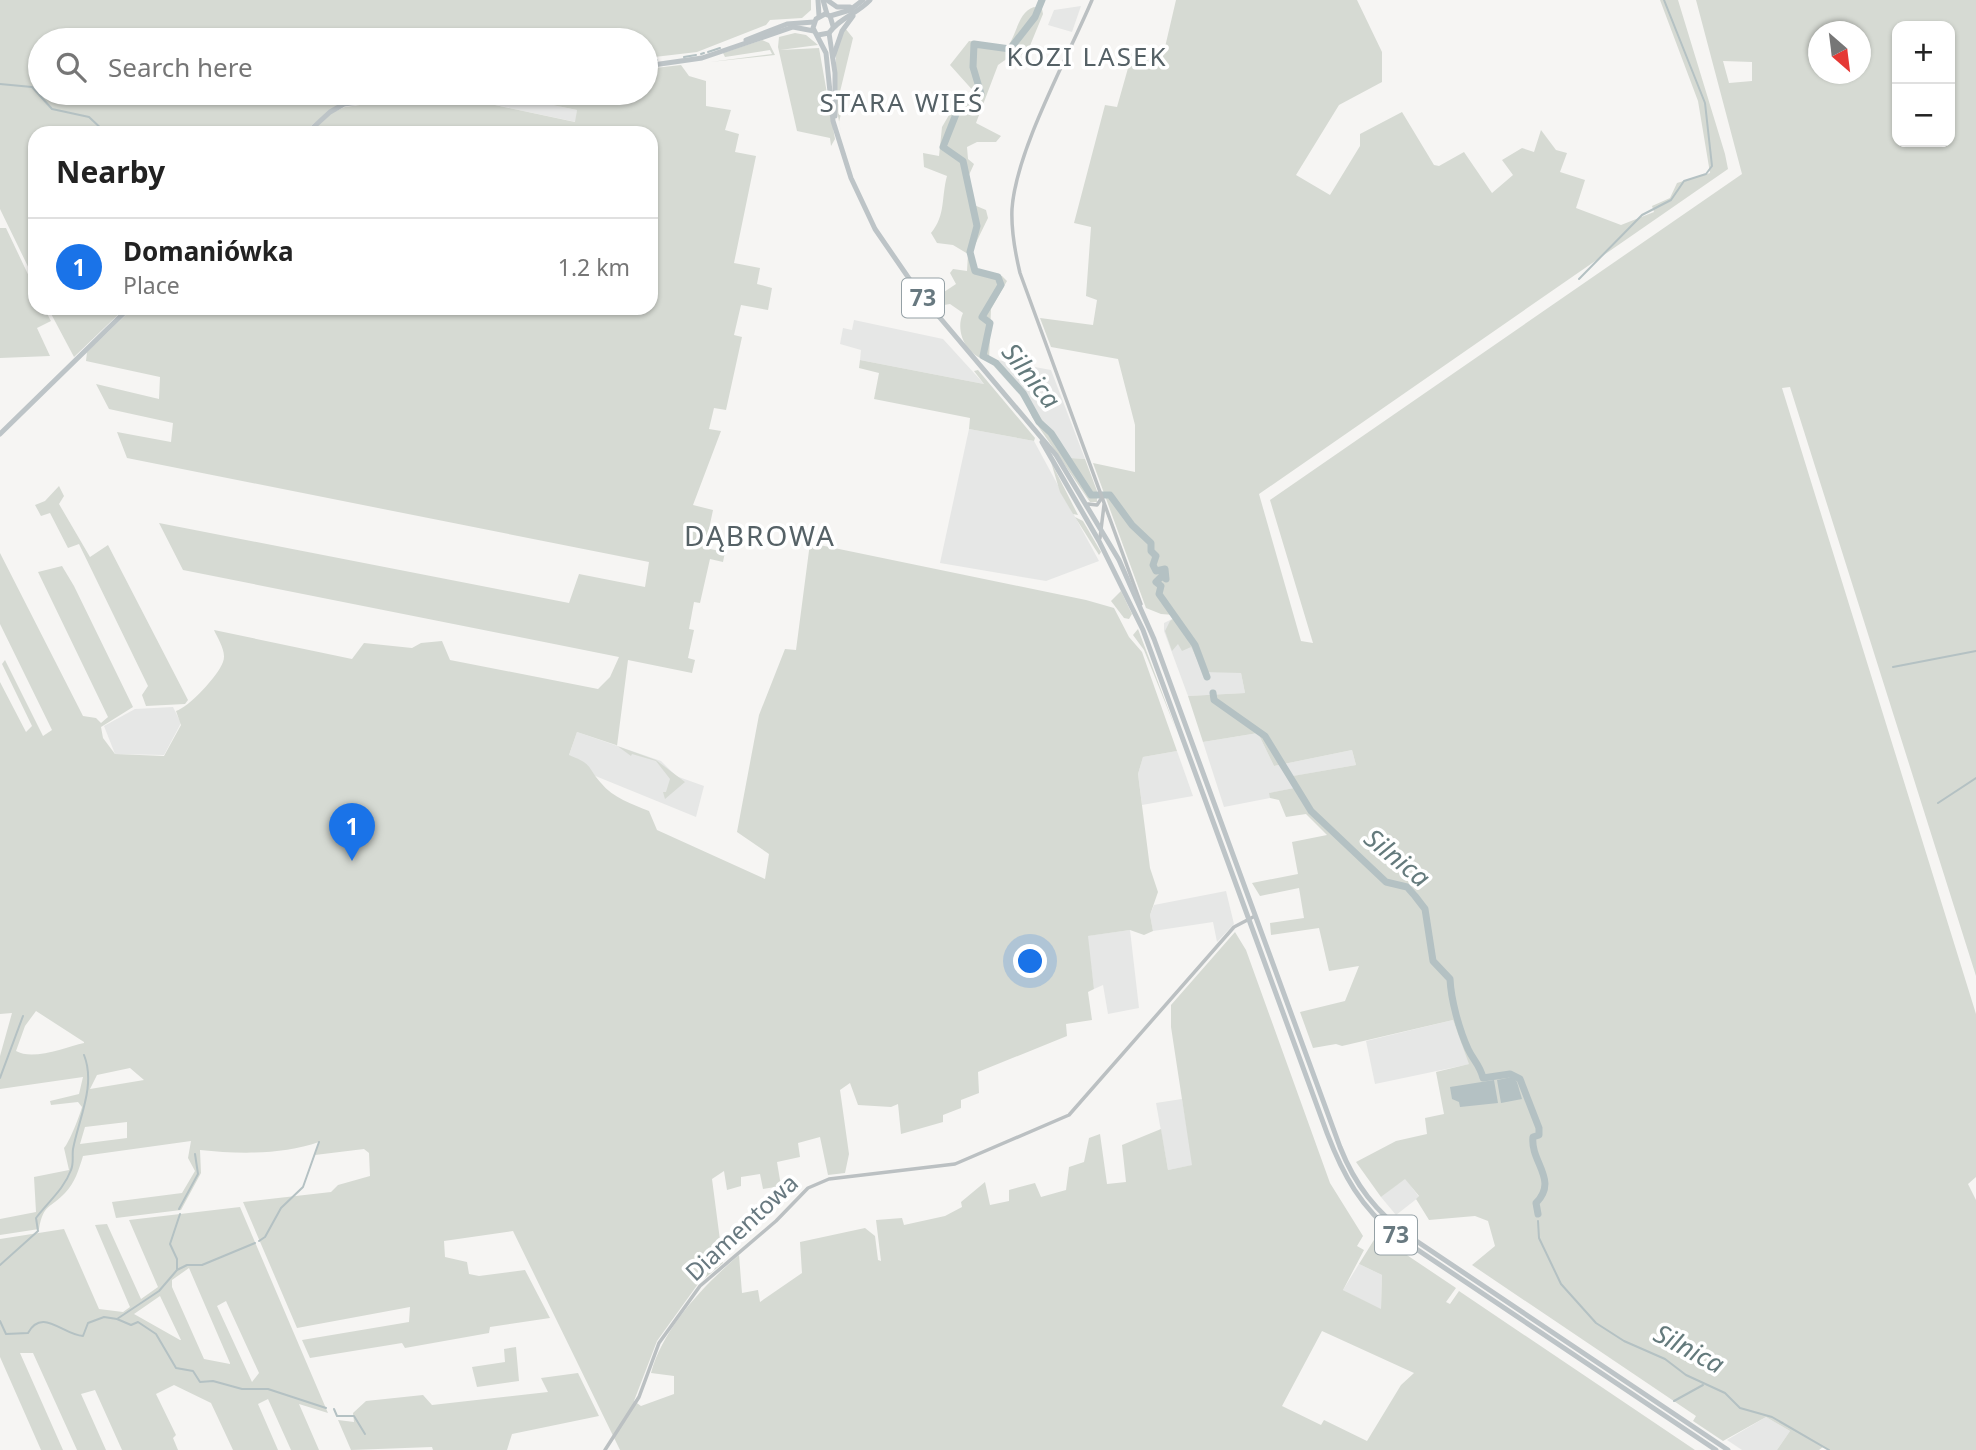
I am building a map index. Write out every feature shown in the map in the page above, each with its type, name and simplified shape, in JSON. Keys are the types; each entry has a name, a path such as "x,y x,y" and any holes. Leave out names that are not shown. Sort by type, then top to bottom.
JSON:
{"main road":[{"path":"823,0 839,8 861,2"},
{"path":"823,0 833,26"},
{"name":"73","path":"823,0 816,19 816,33 826,53 836,133 859,198 892,257 937,315 1036,430 1101,526 1142,608 1339,1166 1367,1209 1397,1236 1716,1450"},
{"path":"833,59 842,31 870,0"},
{"path":"727,49 780,26 816,19 861,2"},
{"path":"658,65 695,60 793,27 816,33 829,33 833,26 855,14"},
{"name":"73","path":"829,33 833,59 836,133"},
{"path":"315,126 330,112 346,105"},
{"path":"0,434 122,315"},
{"name":"73","path":"1036,430 1100,541 1134,610 1343,1154 1368,1199 1409,1236 1728,1450"}],"street":[{"path":"1092,0 1024,158 1016,182 1012,222 1020,273 1142,608"},
{"path":"1087,504 1097,505 1103,500"},
{"path":"1100,541 1103,500"},
{"name":"Diamentowa","path":"606,1450 639,1397 659,1343 700,1286 776,1221 811,1186 829,1179 955,1164 1069,1115 1234,927 1252,917"}],"shaded area":[{"path":"0,0 811,0 811,10 802,18 770,20 766,25 697,52 658,57 658,28 28,28 28,105 344,105 311,126 28,126 28,267 0,209"},
{"path":"1176,0 1357,0 1382,52 1382,82 1339,105 1296,175 1330,195 1360,146 1360,134 1402,112 1434,165 1439,166 1464,152 1492,193 1513,175 1502,160 1522,148 1534,152 1541,130 1556,150 1567,153 1560,172 1585,180 1576,208 1621,225 1654,212 1652,206 1670,198 1677,183 1710,173 1698,101 1660,0 1678,0 1728,169 1259,494 1301,641 1313,643 1270,500 1742,174 1696,0 1976,0 1976,976 1790,387 1782,388 1976,1014 1976,1177 1968,1184 1976,1200 1976,1450 1828,1450 1823,1447 1819,1450 1777,1450 1790,1431 1766,1417 1723,1441 1693,1421 1696,1416 1472,1265 1495,1246 1488,1221 1475,1216 1429,1220 1416,1199 1419,1196 1405,1179 1381,1197 1356,1162 1396,1141 1427,1134 1425,1118 1444,1114 1436,1072 1469,1064 1453,1020 1342,1046 1336,1044 1313,1048 1300,1012 1345,1001 1359,966 1329,971 1319,928 1271,935 1270,923 1304,918 1299,888 1260,896 1252,883 1298,874 1292,842 1327,835 1306,814 1286,817 1279,800 1270,798 1269,793 1294,788 1287,777 1356,765 1352,750 1274,766 1258,733 1203,742 1188,696 1245,693 1241,673 1203,672 1187,638 1191,647 1182,651 1178,644 1172,651 1165,631 1173,619 1177,623 1174,615 1161,614 1146,608 1093,463 1135,472 1135,425 1118,359 1051,347 1040,318 1093,325 1097,300 1086,296 1091,227 1074,223 1105,105 1117,107 1132,54 1162,60","holes":["1723,61 1752,62 1752,81 1729,83"]},
{"path":"1081,6 1072,32 1048,25 1054,10"},
{"path":"1034,7 1042,9 1043,14 1027,53 1008,58 998,65 976,123 1001,136 996,142 977,142 967,147 968,159 974,164 969,175 974,205 986,210 988,218 971,253 977,272 1002,276 1007,281 991,309 989,361 975,355 965,343 960,328 963,313 950,304 938,306 932,300 956,284 950,273 953,269 967,271 968,254 953,245 937,243 931,233 941,213 947,176 924,167 923,153 939,156 942,127 960,96 976,94 950,65 969,41 1008,46 1021,18"},
{"path":"845,28 853,38 838,100 838,104 843,106 839,122 836,105 836,51"},
{"path":"795,33 806,35 818,45 780,50 819,48 835,139 831,146 830,138 797,131 778,47 779,37"},
{"path":"762,40 769,43 775,55 710,62 772,54 770,50 725,57 723,53"},
{"path":"681,65 689,76 706,81 706,106 731,110 725,130 739,134 735,152 756,156 734,263 760,268 757,284 772,288 768,310 741,305 734,335 742,337 726,410 714,408 709,429 721,431 693,505 713,510 705,548 725,552 723,562 710,559 700,603 694,602 689,629 694,630 688,658 695,660 692,673 628,660 617,746 577,732 569,755 586,764 611,793 649,811 657,830 765,879 769,854 737,832 759,715 785,649 796,650 810,543 1114,608 1129,637 1142,652 1177,751 1143,757 1138,774 1150,868 1158,892 1150,915 1153,931 1144,935 1130,930 1088,936 1094,989 1088,992 1092,1020 1066,1024 1067,1036 978,1072 979,1093 961,1100 961,1108 943,1115 943,1122 901,1134 898,1104 891,1107 858,1105 850,1083 840,1090 849,1154 845,1173 828,1175 820,1137 798,1143 800,1157 777,1162 781,1186 763,1189 760,1174 741,1177 741,1186 727,1190 724,1171 712,1179 723,1263 698,1284 657,1341 634,1401 641,1406 674,1394 674,1376 651,1373 657,1356 686,1308 739,1255 742,1293 758,1290 760,1302 802,1273 800,1242 865,1228 875,1236 878,1260 881,1261 876,1220 902,1218 904,1225 945,1216 962,1207 961,1202 985,1182 990,1205 1009,1201 1009,1190 1035,1183 1041,1197 1066,1190 1069,1167 1084,1162 1089,1138 1100,1134 1107,1184 1126,1182 1122,1145 1161,1129 1168,1170 1192,1165 1171,1027 1171,1005 1235,932 1246,950 1330,1183 1363,1236 1357,1246 1364,1250 1343,1290 1381,1309 1382,1275 1359,1264 1377,1235 1456,1288 1446,1302 1450,1304 1459,1291 1695,1450 620,1450 513,1231 444,1241 445,1257 467,1262 469,1274 479,1276 525,1270 550,1318 490,1327 489,1333 405,1348 402,1343 310,1358 302,1340 409,1322 410,1307 297,1328 243,1202 331,1192 338,1185 370,1176 369,1153 364,1149 315,1155 319,1142 260,1152 200,1150 201,1173 181,1210 116,1218 112,1202 182,1193 195,1171 188,1158 191,1141 83,1156 71,1185 45,1211 39,1229 0,1235 0,1219 36,1212 34,1177 69,1170 64,1148 82,1107 78,1102 51,1105 50,1101 79,1094 83,1077 0,1089 0,1056 12,1013 0,1014 0,682 26,732 32,726 2,664 5,660 43,736 52,730 0,624 0,553 83,716 96,718 101,723 108,717 38,572 62,566 74,586 133,707 101,727 103,738 115,754 164,756 181,725 176,711 202,690 223,662 223,650 214,630 352,659 364,643 412,648 421,643 442,641 450,660 598,689 610,677 619,657 183,570 159,523 569,603 579,574 645,587 649,562 127,458 117,432 171,442 173,423 109,409 96,384 159,399 160,377 86,361 87,352 126,315 658,315 658,126 317,126 331,113 360,105 495,105 575,122 577,110 552,105 658,105 658,68","holes":["36,1011 84,1042 84,1043 40,1054 31,1055 16,1051 25,1026","130,1068 144,1080 90,1089 97,1075","127,1122 127,1138 80,1144 85,1127","1322,1331 1414,1373 1401,1385 1367,1441 1324,1420 1321,1425 1282,1406"]},
{"path":"495,105 552,105 577,110 576,122"},
{"path":"0,228 6,228 28,274 28,315 48,315 51,321 37,328 50,356 0,358"},
{"path":"52,315 118,315 74,357"},
{"path":"854,320 943,339 984,384 860,360 861,350 840,344 843,328 852,330"},
{"path":"992,359 1051,370 1085,459 1070,458 1052,431 989,361"},
{"path":"860,360 984,384 974,371 978,370 1035,438 1034,441 969,429 970,418 874,399 879,373 859,368"},
{"path":"1023,394 1070,458 1085,459 1097,491 1097,502 1090,502 1032,417"},
{"path":"969,429 1034,441 1099,561 1046,581 940,563"},
{"path":"1051,462 1078,515 1073,514 1060,492"},
{"path":"59,486 64,496 59,504 90,557 108,545 188,700 185,704 146,706 142,695 148,686 79,544 68,548 50,513 41,516 35,505 45,501"},
{"path":"1075,517 1083,521 1101,552 1099,555"},
{"path":"1121,591 1132,614 1129,619 1124,618 1111,601"},
{"path":"1174,618 1198,657 1241,673 1245,693 1188,696 1164,631 1164,623"},
{"path":"1138,629 1177,732 1144,650 1133,635"},
{"path":"173,707 181,723 164,755 115,754 104,726 135,709"},
{"path":"577,732 661,761 676,776 704,786 696,817 566,764"},
{"path":"1258,733 1274,766 1352,750 1356,765 1288,777 1294,788 1270,793 1270,798 1224,807 1203,742"},
{"path":"618,746 656,760 685,782 665,799 663,792 666,792 670,779 656,761 632,754 631,756"},
{"path":"1177,751 1193,796 1142,805 1138,774 1143,757"},
{"path":"1226,891 1234,924 1217,942 1213,922 1153,931 1150,915 1154,905"},
{"path":"1130,930 1139,1008 1108,1014 1103,985 1094,989 1087,936"},
{"path":"1453,1020 1470,1064 1375,1084 1366,1041"},
{"path":"1512,1077 1517,1082 1522,1099 1501,1103 1497,1080"},
{"path":"1494,1080 1498,1103 1460,1107 1459,1102 1452,1099 1450,1087"},
{"path":"1182,1099 1193,1165 1168,1170 1156,1103"},
{"path":"1405,1178 1419,1197 1396,1215 1381,1197"},
{"path":"240,1207 328,1413 299,1404 319,1450 291,1450 268,1399 258,1404 278,1450 233,1450 211,1403 174,1385 156,1394 176,1435 173,1438 178,1450 122,1450 95,1390 81,1394 106,1450 77,1450 33,1353 20,1353 63,1450 41,1450 0,1357 0,1239 64,1229 99,1309 123,1312 130,1307 95,1225 107,1224 141,1299 158,1287 129,1220","holes":["189,1268 230,1363 230,1364 204,1359 172,1287 172,1280","160,1296 181,1340 180,1340 134,1314","226,1301 259,1373 252,1382 217,1306"]},
{"path":"1359,1264 1382,1275 1381,1310 1343,1290"},
{"path":"516,1347 519,1381 477,1387 472,1367 505,1362 504,1349"},
{"path":"578,1373 599,1416 512,1434 507,1450 433,1450 432,1447 351,1450 338,1420 354,1422 353,1413 366,1401 423,1395 432,1405 548,1392 541,1378"},
{"path":"1766,1417 1790,1431 1777,1450 1742,1450 1727,1440"}],"waterway":[{"name":"Silnica","path":"1042,0 1035,17 1010,49 974,44 973,67 981,94 960,104 943,147 963,161 977,226 970,252 975,271 998,277 1001,285 982,317 990,323 983,356 996,363 1023,393 1039,422 1051,433 1091,495 1110,495 1132,525 1151,543 1151,551 1156,556 1153,565 1156,571 1165,569 1166,579 1162,576 1156,582 1161,586 1159,594 1195,645 1207,677"},
{"path":"1579,279 1642,215 1671,200 1684,181 1706,174 1712,166 1705,103 1664,0"},
{"path":"708,52 720,48"},
{"path":"684,57 696,55"},
{"path":"0,84 28,87"},
{"path":"48,105 52,109 89,117 99,126"},
{"path":"1893,667 1976,651"},
{"name":"Silnica","path":"1213,693 1214,700 1265,736 1311,811 1386,882 1407,887 1425,909 1433,961 1450,979 1462,1033 1483,1078 1510,1074 1520,1079 1539,1128 1539,1135 1533,1137 1533,1146 1545,1186 1536,1203 1538,1214"},
{"path":"1938,803 1976,778"},
{"path":"0,1078 23,1016"},
{"path":"0,1265 38,1231 36,1218 60,1189 71,1170 73,1149 87,1090 84,1055"},
{"path":"259,1241 265,1237 281,1208 303,1187 319,1142"},
{"path":"179,1209 198,1174 195,1154"},
{"path":"177,1269 177,1259 170,1244 180,1214"},
{"name":"Silnica","path":"1538,1221 1539,1238 1561,1284 1596,1323 1624,1341 1665,1359 1686,1375 1725,1393 1740,1408 1772,1417 1829,1450"},
{"path":"0,1321 6,1334 28,1333 40,1322 46,1322 83,1336 88,1323 104,1317 117,1319 159,1291 177,1270 187,1265 202,1265 255,1243"},
{"path":"117,1319 131,1325 138,1322 156,1334 176,1368 193,1371 200,1382 213,1381 242,1389 268,1389 326,1408"},
{"path":"1674,1401 1703,1385"},
{"path":"334,1409 337,1416 354,1416 365,1434"}],"place":[{"name":"Domaniówka","path":"352,861"}],"district":[{"name":"KOZI LASEK","path":"1087,57"},
{"name":"STARA WIEŚ","path":"902,103"},
{"name":"DĄBROWA","path":"760,536"}]}
